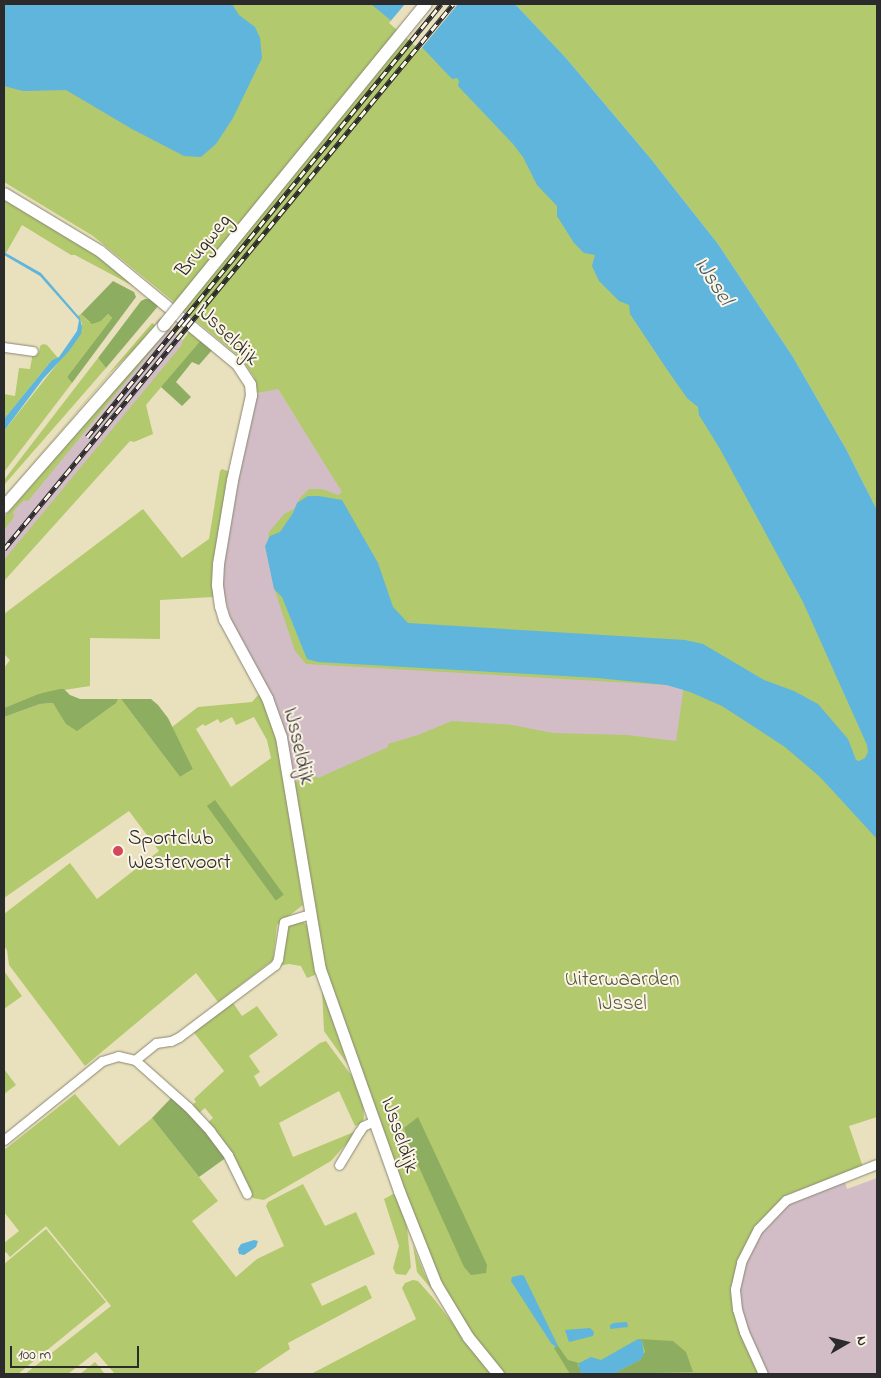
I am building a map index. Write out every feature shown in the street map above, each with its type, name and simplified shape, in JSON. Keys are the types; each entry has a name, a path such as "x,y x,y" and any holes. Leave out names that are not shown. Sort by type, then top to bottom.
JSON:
{"main road":[{"name":"Brugweg","path":"4,507 164,325 426,4"}],"street":[{"name":"IJsseldijk","path":"4,193 100,251 237,364 250,384 251,396 232,480 218,564 217,586 224,619 267,698 281,737 320,969 374,1121 432,1277 457,1321 498,1374"},
{"path":"4,347 33,351"},
{"path":"135,1060 156,1043 171,1041 180,1037 275,965 278,959 284,922 310,914"},
{"path":"4,1140 102,1061 118,1056 135,1060 188,1107 210,1131 228,1155 247,1194"},
{"path":"338,1165 358,1132 363,1126 374,1121"},
{"path":"763,1374 744,1332 737,1309 735,1289 741,1262 758,1230 786,1200 877,1164"}],"shaded area":[{"path":"169,329 183,340 182,347 4,566 4,518"},
{"path":"271,389 278,389 344,494 598,678 666,685 686,691 677,741 652,757 388,744 392,757 321,787 316,776 295,782 255,670 231,620 223,590 222,573 254,395"},
{"path":"877,1178 877,1374 766,1374 742,1320 738,1298 741,1266 761,1231 788,1202 845,1182 847,1189"}],"green space":[{"name":"Uiterwaarden IJssel","path":"4,4 377,4 457,78 513,141 553,198 597,248 696,396 804,590 877,768 877,1117 849,1126 863,1167 786,1195 756,1229 733,1289 760,1374 504,1374 472,1335 433,1270 326,970 312,897 295,782 316,776 318,778 388,747 388,744 418,735 452,721 512,725 553,733 627,735 676,741 684,686 306,664 295,651 275,591 267,547 269,532 284,514 294,509 300,498 309,489 322,489 338,495 342,492 278,389 258,393 254,377 242,359 157,288 93,236 4,182"},
{"path":"515,4 877,4 877,510 846,449 793,357 718,244 651,159 566,58"},
{"path":"4,196 89,249 137,288 75,255 71,255 22,225 6,253 4,252"},
{"path":"113,281 134,292 136,297 72,383 67,377 112,318 108,314 101,321 92,324 81,314"},
{"path":"150,299 159,305 106,368 98,358 141,301"},
{"path":"81,314 89,322 101,321 108,314 112,318 67,377 72,383 4,472 4,431 80,335 82,323 78,316"},
{"path":"152,323 156,325 154,330 109,374 4,496"},
{"path":"168,328 28,501 24,500 13,512 14,517 4,530 4,517"},
{"path":"190,331 201,340 146,405 153,434 134,442 130,441 4,581 4,560 181,346"},
{"path":"201,340 213,349 199,365 192,362 176,382 191,397 182,406 161,387"},
{"path":"43,344 47,345 58,358 52,360 4,419 4,394 15,396 19,368 30,369 33,352 39,353 40,346"},
{"path":"98,358 106,368 4,485 4,480"},
{"path":"222,469 230,472 213,561 213,597 160,600 160,639 90,638 90,686 38,694 4,708 4,668 10,660 4,654 4,614 143,509 182,558 209,539 220,471"},
{"path":"64,689 70,695 80,699 118,699 116,703 77,731 66,724 53,703 40,704 4,717 4,708 38,694"},
{"path":"260,693 280,752 303,905 277,925 273,960 218,1002 196,973 85,1066 9,965 7,950 4,946 4,914 70,863 97,899 159,851 129,811 4,898 4,717 40,704 53,703 67,723 121,699 180,777 193,769 172,727 198,707 252,702","holes":["232,717 236,725 254,717 267,740 271,758 231,787 196,729 203,724 205,726 218,719 220,723"]},
{"path":"121,699 151,699 158,705 168,718 193,769 180,777"},
{"path":"215,800 284,895 276,901 207,806"},
{"path":"302,921 307,925 316,971 315,975 307,978 301,966 289,964 278,966 288,925"},
{"path":"4,971 22,996 4,1009"},
{"path":"322,990 348,1065 324,1031"},
{"path":"231,1000 242,1016 257,1006 278,1035 249,1056 260,1072 254,1076 260,1087 320,1043 326,1041 357,1083 363,1098 364,1118 362,1123 355,1126 339,1091 279,1123 293,1157 354,1132 354,1135 331,1161 264,1200 253,1198 248,1193 206,1124 213,1118 205,1108 199,1113 193,1104 196,1102 194,1099 224,1071 192,1030"},
{"path":"4,1069 16,1085 4,1094"},
{"path":"75,1094 119,1146 152,1118 218,1201 192,1221 236,1277 257,1259 284,1246 266,1206 268,1202 303,1184 325,1226 356,1212 375,1254 311,1284 322,1306 366,1285 372,1298 288,1343 290,1349 253,1374 115,1374 96,1352 68,1374 25,1374 111,1306 46,1226 10,1257 6,1252 4,1254 4,1243 19,1231 4,1212 4,1150"},
{"path":"173,1096 203,1126 227,1157 199,1177 152,1118"},
{"path":"418,1117 487,1265 486,1273 471,1275 464,1267 409,1145 404,1128"},
{"path":"395,1193 407,1227 411,1267 406,1275 396,1274 393,1268 399,1246 384,1199"},
{"path":"46,1229 106,1302 18,1374 4,1374 4,1264"},
{"path":"413,1245 424,1273 434,1292 417,1272"},
{"path":"413,1280 418,1281 434,1299 492,1374 311,1374 416,1319 402,1288 405,1283"},
{"path":"638,1339 673,1341 686,1352 693,1372 613,1374 640,1360 645,1352 642,1341"},
{"path":"558,1346 568,1360 579,1363 582,1374 570,1374 554,1348"},
{"path":"95,1362 105,1374 80,1374"}],"water":[{"path":"4,4 232,4 239,15 255,27 260,38 262,58 233,118 216,144 201,157 184,156 132,129 66,90 23,91 4,86"},
{"name":"IJssel","path":"371,4 515,4 566,58 651,159 718,244 793,357 846,449 877,510 877,839 820,777 785,747 722,706 690,692 666,685 598,678 318,662 307,659 282,597 274,589 265,546 270,536 280,532 293,513 297,503 308,496 319,496 342,500 378,563 393,607 408,623 685,640 703,644 764,680 794,691 818,704 848,739 856,760 859,761 865,758 868,752 867,745 803,602 720,449 699,415 698,407 687,398 668,371 630,314 629,305 619,301 599,281 592,266 595,255 584,253 574,243 557,216 557,206 537,185 523,157 513,144 458,86 459,81 457,78 452,79 417,42"},
{"path":"4,252 41,273 80,318 82,327 81,334 69,351 43,379 4,431 4,419 52,360 59,357 77,331 79,320 40,276 4,255"},
{"path":"254,1240 258,1241 256,1247 244,1255 239,1254 238,1249 241,1244"},
{"path":"524,1276 558,1346 557,1348 551,1343 511,1281 512,1277"},
{"path":"627,1322 628,1327 610,1329 610,1325 614,1323"},
{"path":"590,1328 594,1332 593,1336 569,1342 565,1330"},
{"path":"638,1339 642,1341 644,1355 640,1360 613,1374 582,1374 579,1363 591,1357 601,1360"}],"pier":[{"path":"405,4 458,4 420,50 389,23"}],"railway":[{"path":"87,437 441,4"},
{"path":"4,549 453,4"}],"place":[{"name":"Sportclub Westervoort","path":"118,851"}]}
